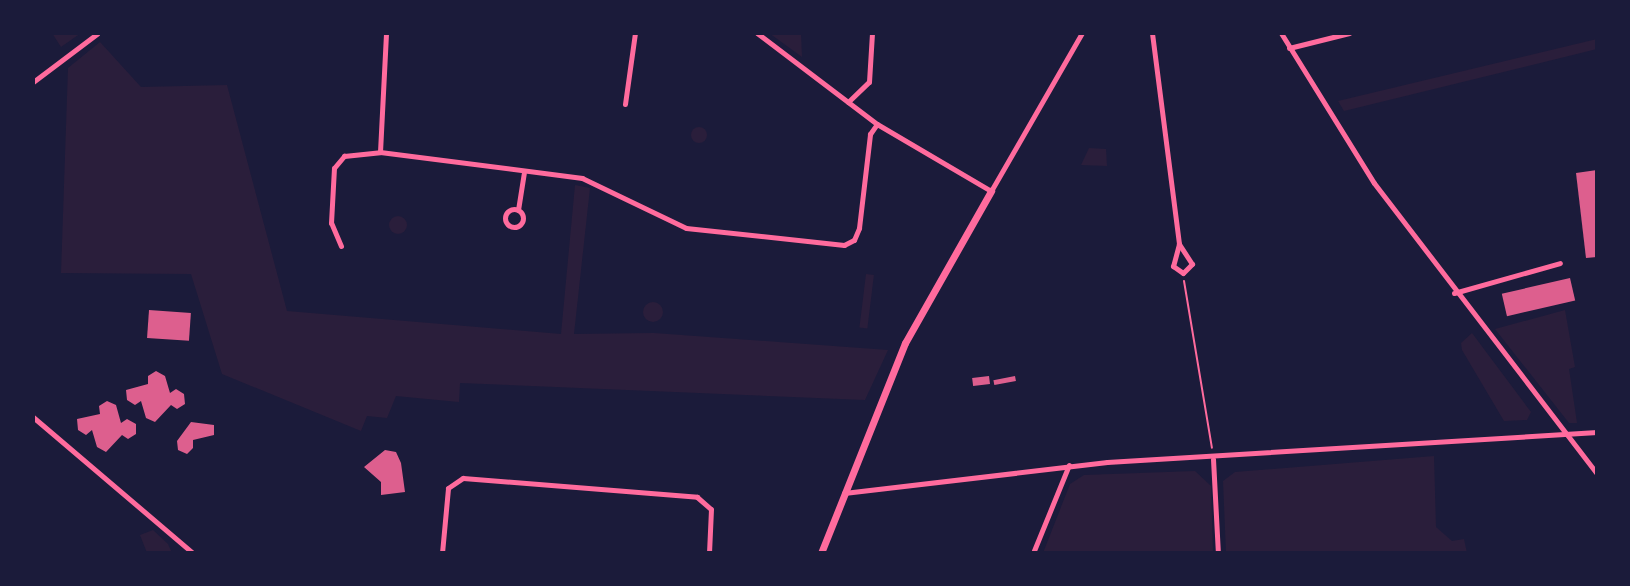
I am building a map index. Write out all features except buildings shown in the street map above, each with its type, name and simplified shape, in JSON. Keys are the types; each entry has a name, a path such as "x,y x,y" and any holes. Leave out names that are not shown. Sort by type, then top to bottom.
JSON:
{"street":[{"path":"33,82 98,33"},
{"path":"380,152 386,33"},
{"path":"625,104 635,33"},
{"path":"757,33 877,124 991,191"},
{"path":"848,102 869,82 872,33"},
{"path":"821,553 905,343 1082,33"},
{"path":"1152,33 1179,244 1173,266 1183,273 1192,264 1179,244"},
{"path":"1281,33 1374,183 1454,293 1597,474"},
{"path":"1289,48 1349,33"},
{"path":"341,246 331,223 334,169 344,156 380,152 524,173 582,178 685,228 844,245 854,240 859,228 870,134 877,124"},
{"path":"518,210 524,173"},
{"path":"1454,293 1560,263"},
{"path":"33,417 184,550 193,553"},
{"path":"844,493 1069,466 1213,459 1597,432"},
{"path":"1213,459 1218,553"},
{"path":"1033,553 1069,466"},
{"path":"442,553 448,488 463,478 697,497 711,509 709,553"}],"path":[{"path":"1185,287 1213,459"}],"shaded area":[{"path":"52,33 81,33 61,47"},
{"path":"769,33 801,33 802,57"},
{"path":"1597,39 1597,49 1344,111 1338,101"},
{"path":"100,42 141,87 227,85 287,311 561,334 575,185 590,188 574,334 654,333 888,350 865,400 460,383 459,402 396,396 387,418 367,416 361,431 222,374 191,274 61,273 68,68"},
{"path":"699,127 705,129 705,141 699,143 693,141 691,135 693,129"},
{"path":"1089,148 1106,149 1107,166 1081,165"},
{"path":"398,216 404,219 407,225 404,231 398,234 392,231 389,225 392,219"},
{"path":"866,274 874,275 867,329 859,328"},
{"path":"649,302 657,302 663,312 657,322 649,322 643,316 643,308"},
{"path":"1565,310 1575,367 1569,369 1577,423 1569,423 1495,329"},
{"path":"1472,333 1531,412 1527,420 1504,421 1462,350 1461,343"},
{"path":"1434,456 1436,527 1452,541 1464,539 1467,553 1226,553 1223,481 1235,472"},
{"path":"1195,471 1211,486 1213,553 1043,553 1070,484 1084,475"},
{"path":"153,530 168,544 172,553 147,553 140,535"}]}
